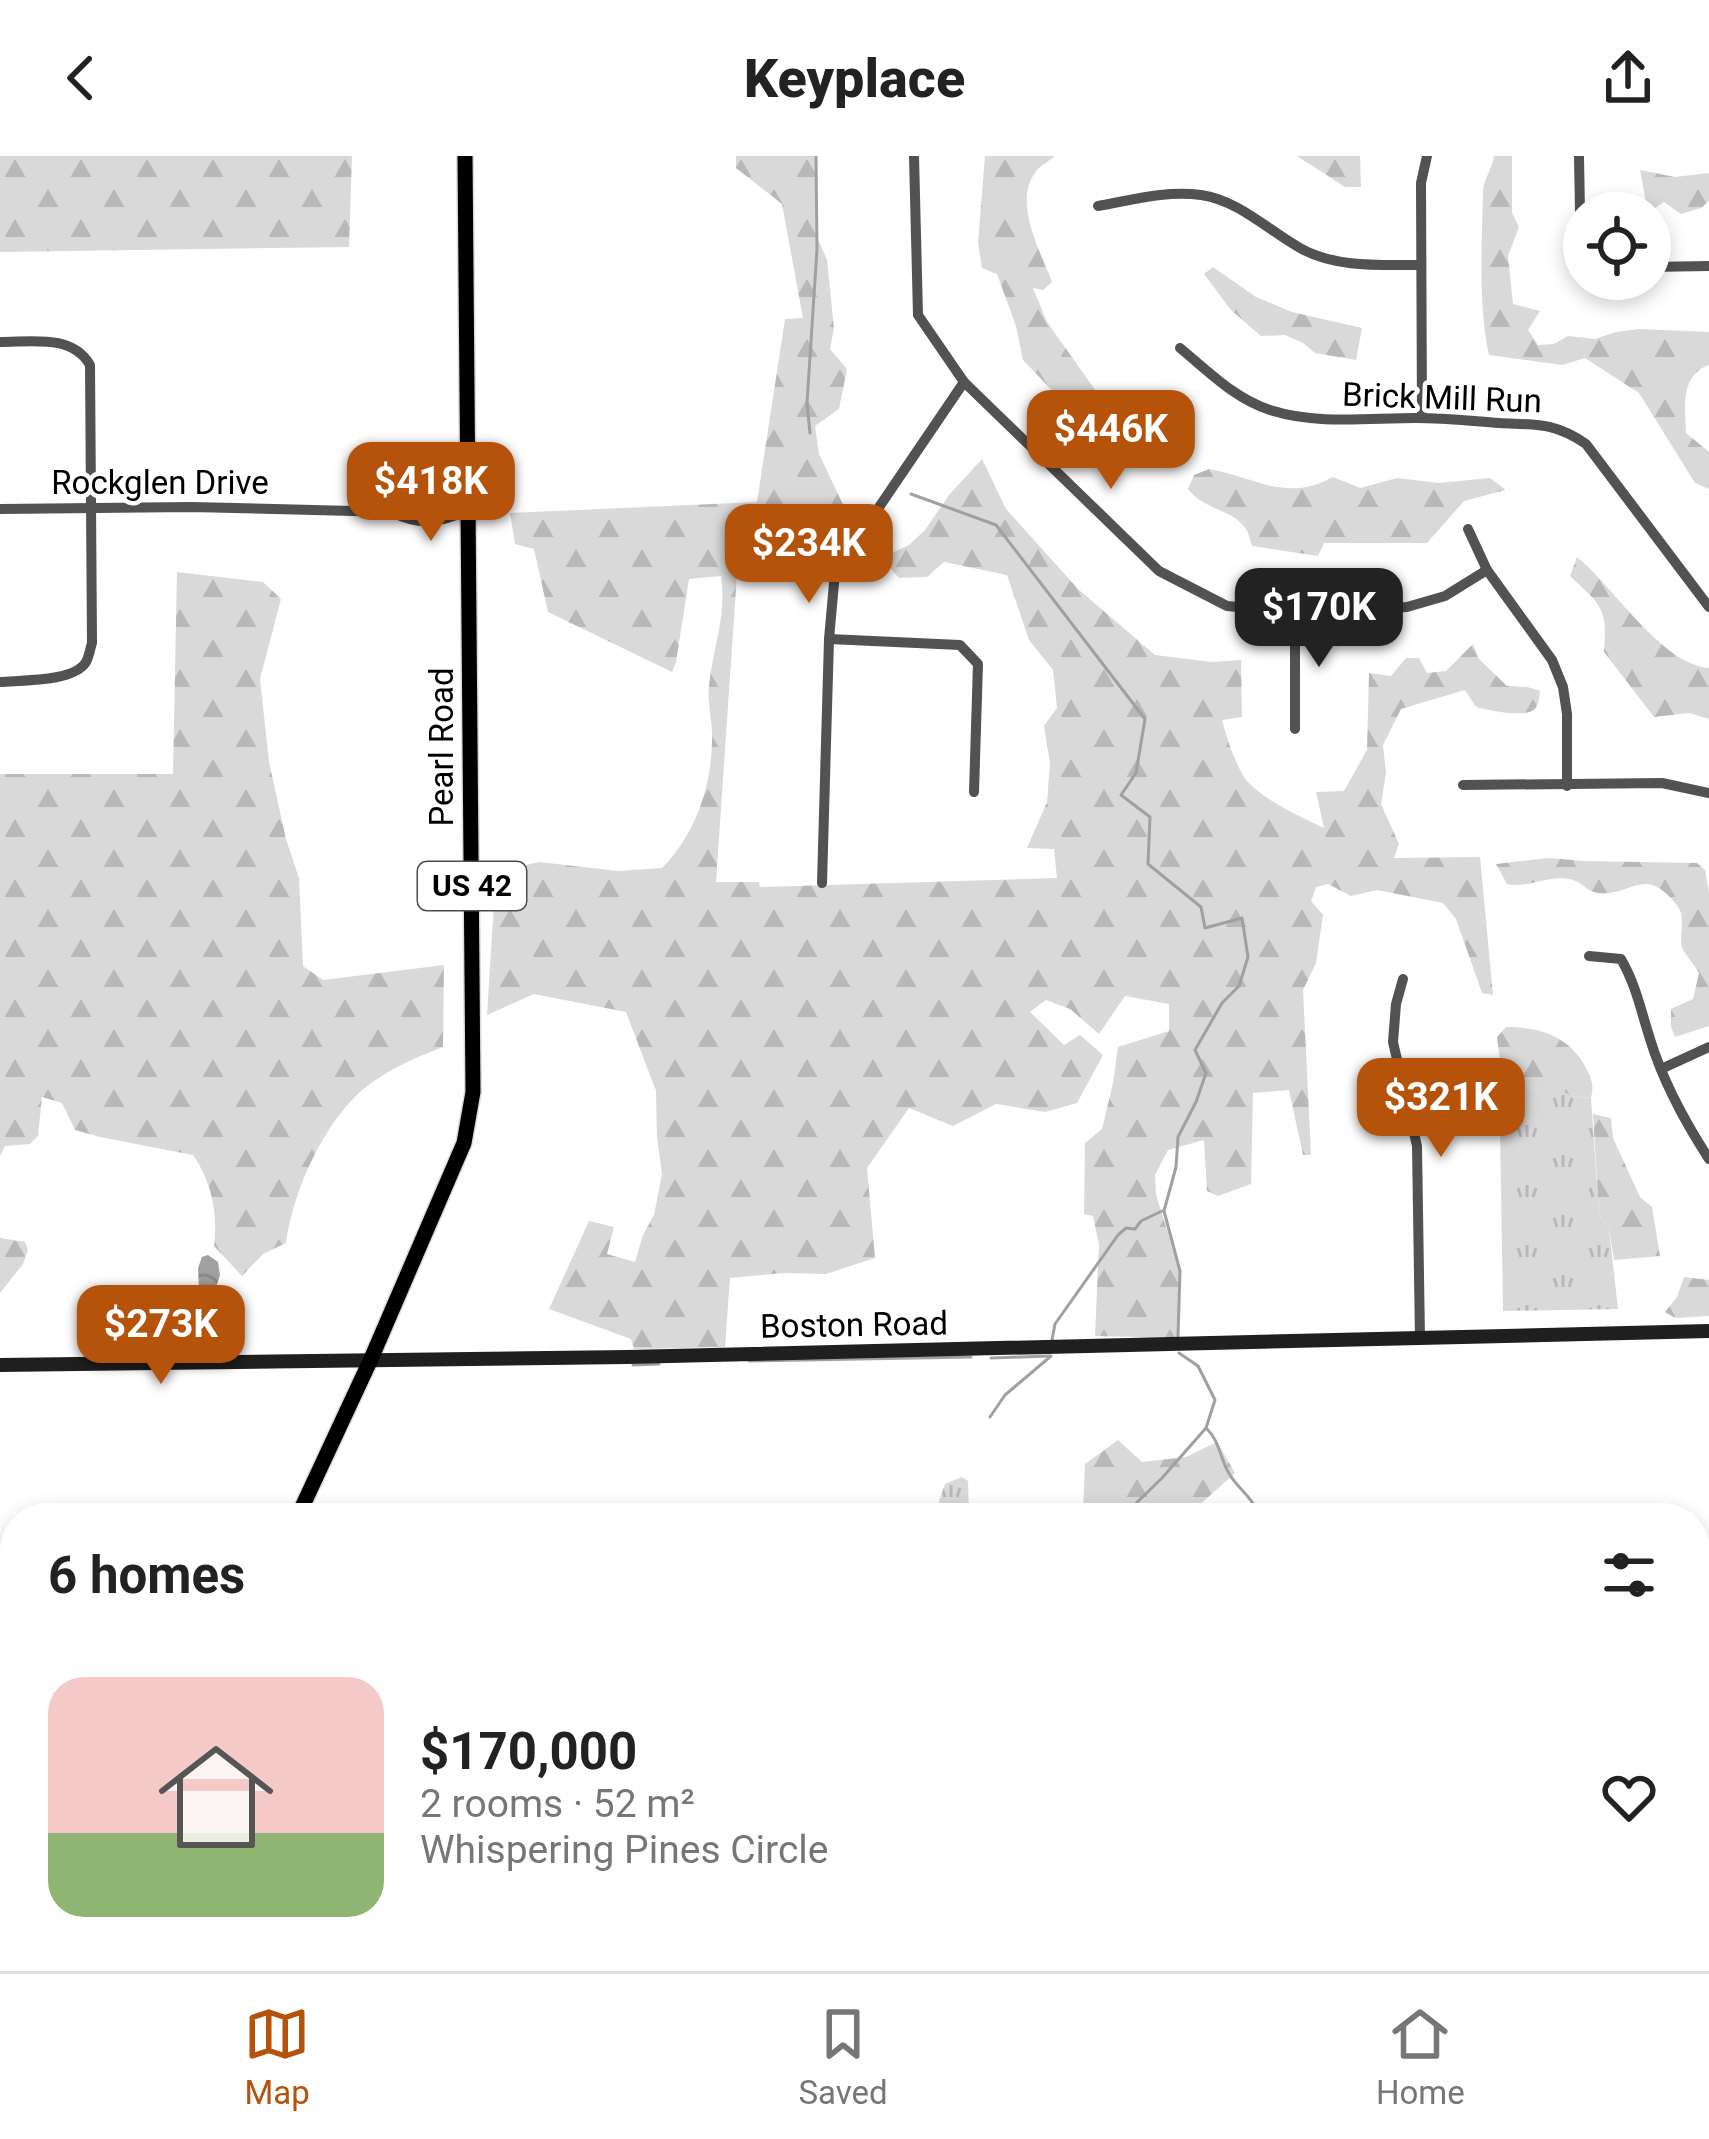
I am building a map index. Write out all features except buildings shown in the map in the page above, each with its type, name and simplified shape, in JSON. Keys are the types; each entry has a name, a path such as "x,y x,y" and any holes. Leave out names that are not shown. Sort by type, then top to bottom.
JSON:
{"main road":[{"name":"Pearl Road","path":"305,1503 464,1143 472,1107 465,156"}],"street":[{"path":"914,156 918,315 964,382 1159,572 1227,606 1295,612 1407,608 1444,596 1487,570"},
{"path":"1422,418 1421,183 1427,156"},
{"path":"1579,156 1580,192"},
{"path":"1098,206 1166,194 1204,195 1330,261 1420,265"},
{"path":"1671,267 1709,266"},
{"path":"0,342 70,345 90,365 92,509 88,659 70,675 0,682"},
{"name":"Brick Mill Run","path":"1180,348 1240,396 1293,416 1422,418 1564,430 1586,444 1709,607"},
{"path":"822,884 835,572 964,382"},
{"name":"Rockglen Drive","path":"0,509 392,512 410,505 446,504 469,509"},
{"path":"1468,530 1487,570 1552,660 1563,687 1567,786"},
{"path":"1295,612 1295,729"},
{"path":"829,639 960,645 978,664 974,793"},
{"path":"1463,785 1662,782 1709,794"},
{"path":"1589,956 1621,959 1634,981 1660,1070 1709,1159"},
{"path":"1402,979 1393,1042 1418,1146 1420,1340"},
{"path":"1660,1070 1709,1047"},
{"name":"Boston Road","path":"0,1365 628,1357 1709,1331"}],"green space":[{"path":"0,156 352,156 349,247 0,252"},
{"path":"736,156 816,156 817,237 827,260 834,328 830,349 847,369 839,409 815,426 819,454 847,513 846,526 819,528 783,505 764,542 739,545 716,882 759,882 760,887 1057,878 1054,849 1027,848 1047,802 1050,763 1044,726 1057,708 1053,670 1029,640 1007,575 944,562 927,577 899,578 881,558 909,545 925,530 982,459 1006,509 1078,589 1155,655 1212,662 1241,660 1242,717 1222,720 1240,770 1264,796 1324,828 1316,792 1344,791 1367,750 1369,673 1391,676 1406,658 1419,658 1427,673 1446,671 1473,644 1479,659 1507,686 1540,691 1536,707 1527,713 1476,707 1465,690 1401,709 1383,745 1386,773 1381,804 1399,844 1394,858 1480,857 1493,995 1482,993 1456,919 1443,903 1377,890 1351,896 1328,884 1316,887 1311,901 1323,915 1316,963 1303,990 1311,1155 1303,1155 1289,1090 1253,1093 1251,1184 1218,1196 1207,1191 1204,1140 1168,1150 1155,1175 1156,1195 1180,1271 1178,1338 1095,1336 1099,1245 1093,1216 1084,1214 1085,1143 1102,1129 1118,1047 1169,1031 1169,1004 1125,996 1099,1034 1070,1009 1046,1000 1030,1012 1064,1045 1080,1035 1103,1055 1077,1103 1045,1112 996,1104 953,1126 909,1108 867,1168 875,1258 826,1274 730,1278 725,1347 634,1349 631,1339 549,1309 589,1221 614,1227 607,1254 635,1262 654,1215 662,1174 656,1091 626,1012 534,994 487,1015 496,872 539,862 618,871 662,868 674,855 699,810 708,776 709,686 722,591 721,576 689,579 672,672 548,612 534,549 515,544 510,513 757,502 785,319 803,318 782,204 736,168"},
{"path":"985,156 1055,156 1039,168 1027,194 1030,224 1052,282 1043,290 1033,288 1047,322 1108,408 1085,425 1023,360 997,274 982,268 978,243"},
{"path":"1297,156 1360,156 1361,187 1345,187"},
{"path":"1494,156 1512,156 1512,213 1519,227 1508,256 1513,304 1540,311 1528,330 1538,345 1554,344 1568,336 1595,339 1639,329 1709,332 1709,365 1689,384 1685,413 1686,433 1709,452 1709,489 1695,483 1639,393 1585,358 1562,365 1489,355 1482,295 1483,187"},
{"path":"1640,170 1675,177 1709,173 1709,201 1681,214 1671,207 1671,192 1644,192"},
{"path":"1213,267 1256,297 1292,312 1362,328 1356,360 1315,353 1285,335 1261,336 1231,310 1204,274"},
{"path":"1209,469 1286,488 1333,477 1360,488 1397,478 1439,483 1490,478 1506,490 1464,501 1427,543 1324,543 1318,556 1252,546 1240,522 1188,489 1194,475"},
{"path":"1577,557 1656,639 1691,663 1709,668 1709,719 1689,713 1654,717 1604,652 1600,608 1570,576"},
{"path":"177,572 263,582 281,599 260,679 269,762 299,878 303,966 323,980 444,965 443,1047 379,1078 346,1107 311,1162 286,1243 263,1254 242,1276 214,1246 212,1199 193,1155 75,1130 62,1103 42,1097 38,1136 30,1144 5,1146 0,1156 0,774 173,774"},
{"path":"1549,858 1697,863 1705,870 1709,1026 1675,1037 1671,1027 1671,1009 1693,999 1699,973 1683,950 1679,909 1665,892 1646,884 1598,893 1565,878 1507,884 1496,864"},
{"path":"1506,1027 1543,1032 1573,1049 1590,1077 1591,1098 1541,1091 1502,1078 1497,1037"},
{"path":"1499,1064 1503,1078 1541,1091 1591,1098 1599,1214 1609,1229 1618,1309 1503,1311"},
{"path":"1593,1114 1611,1118 1613,1138 1640,1197 1652,1207 1660,1256 1614,1260 1609,1229 1599,1214"},
{"path":"0,1238 25,1242 28,1250 0,1293"},
{"path":"1684,1277 1709,1280 1709,1316 1675,1318 1665,1312"},
{"path":"1118,1440 1142,1462 1186,1457 1217,1442 1235,1473 1202,1503 1083,1503 1085,1464"},
{"path":"962,1477 968,1481 969,1503 938,1503 945,1484"}],"water":[{"path":"208,1255 218,1262 220,1275 216,1287 206,1292 199,1290 198,1268"}],"waterway":[{"path":"810,433 807,403 817,249 816,156"},
{"path":"911,494 996,525 1145,719 1136,773 1121,795 1150,817 1148,864 1201,907 1205,928 1242,918 1248,957 1239,986 1222,1003 1195,1050 1206,1073 1178,1137 1176,1167 1164,1211 1180,1271 1178,1336"},
{"path":"1052,1340 1055,1324 1118,1235 1162,1211"},
{"path":"1136,1503 1206,1428 1215,1400 1198,1366 1179,1353"},
{"path":"991,1358 1049,1356"},
{"path":"990,1417 1005,1395 1051,1356"},
{"path":"749,1361 971,1357"},
{"path":"633,1365 659,1364"},
{"path":"1207,1429 1230,1475 1252,1503"}]}
